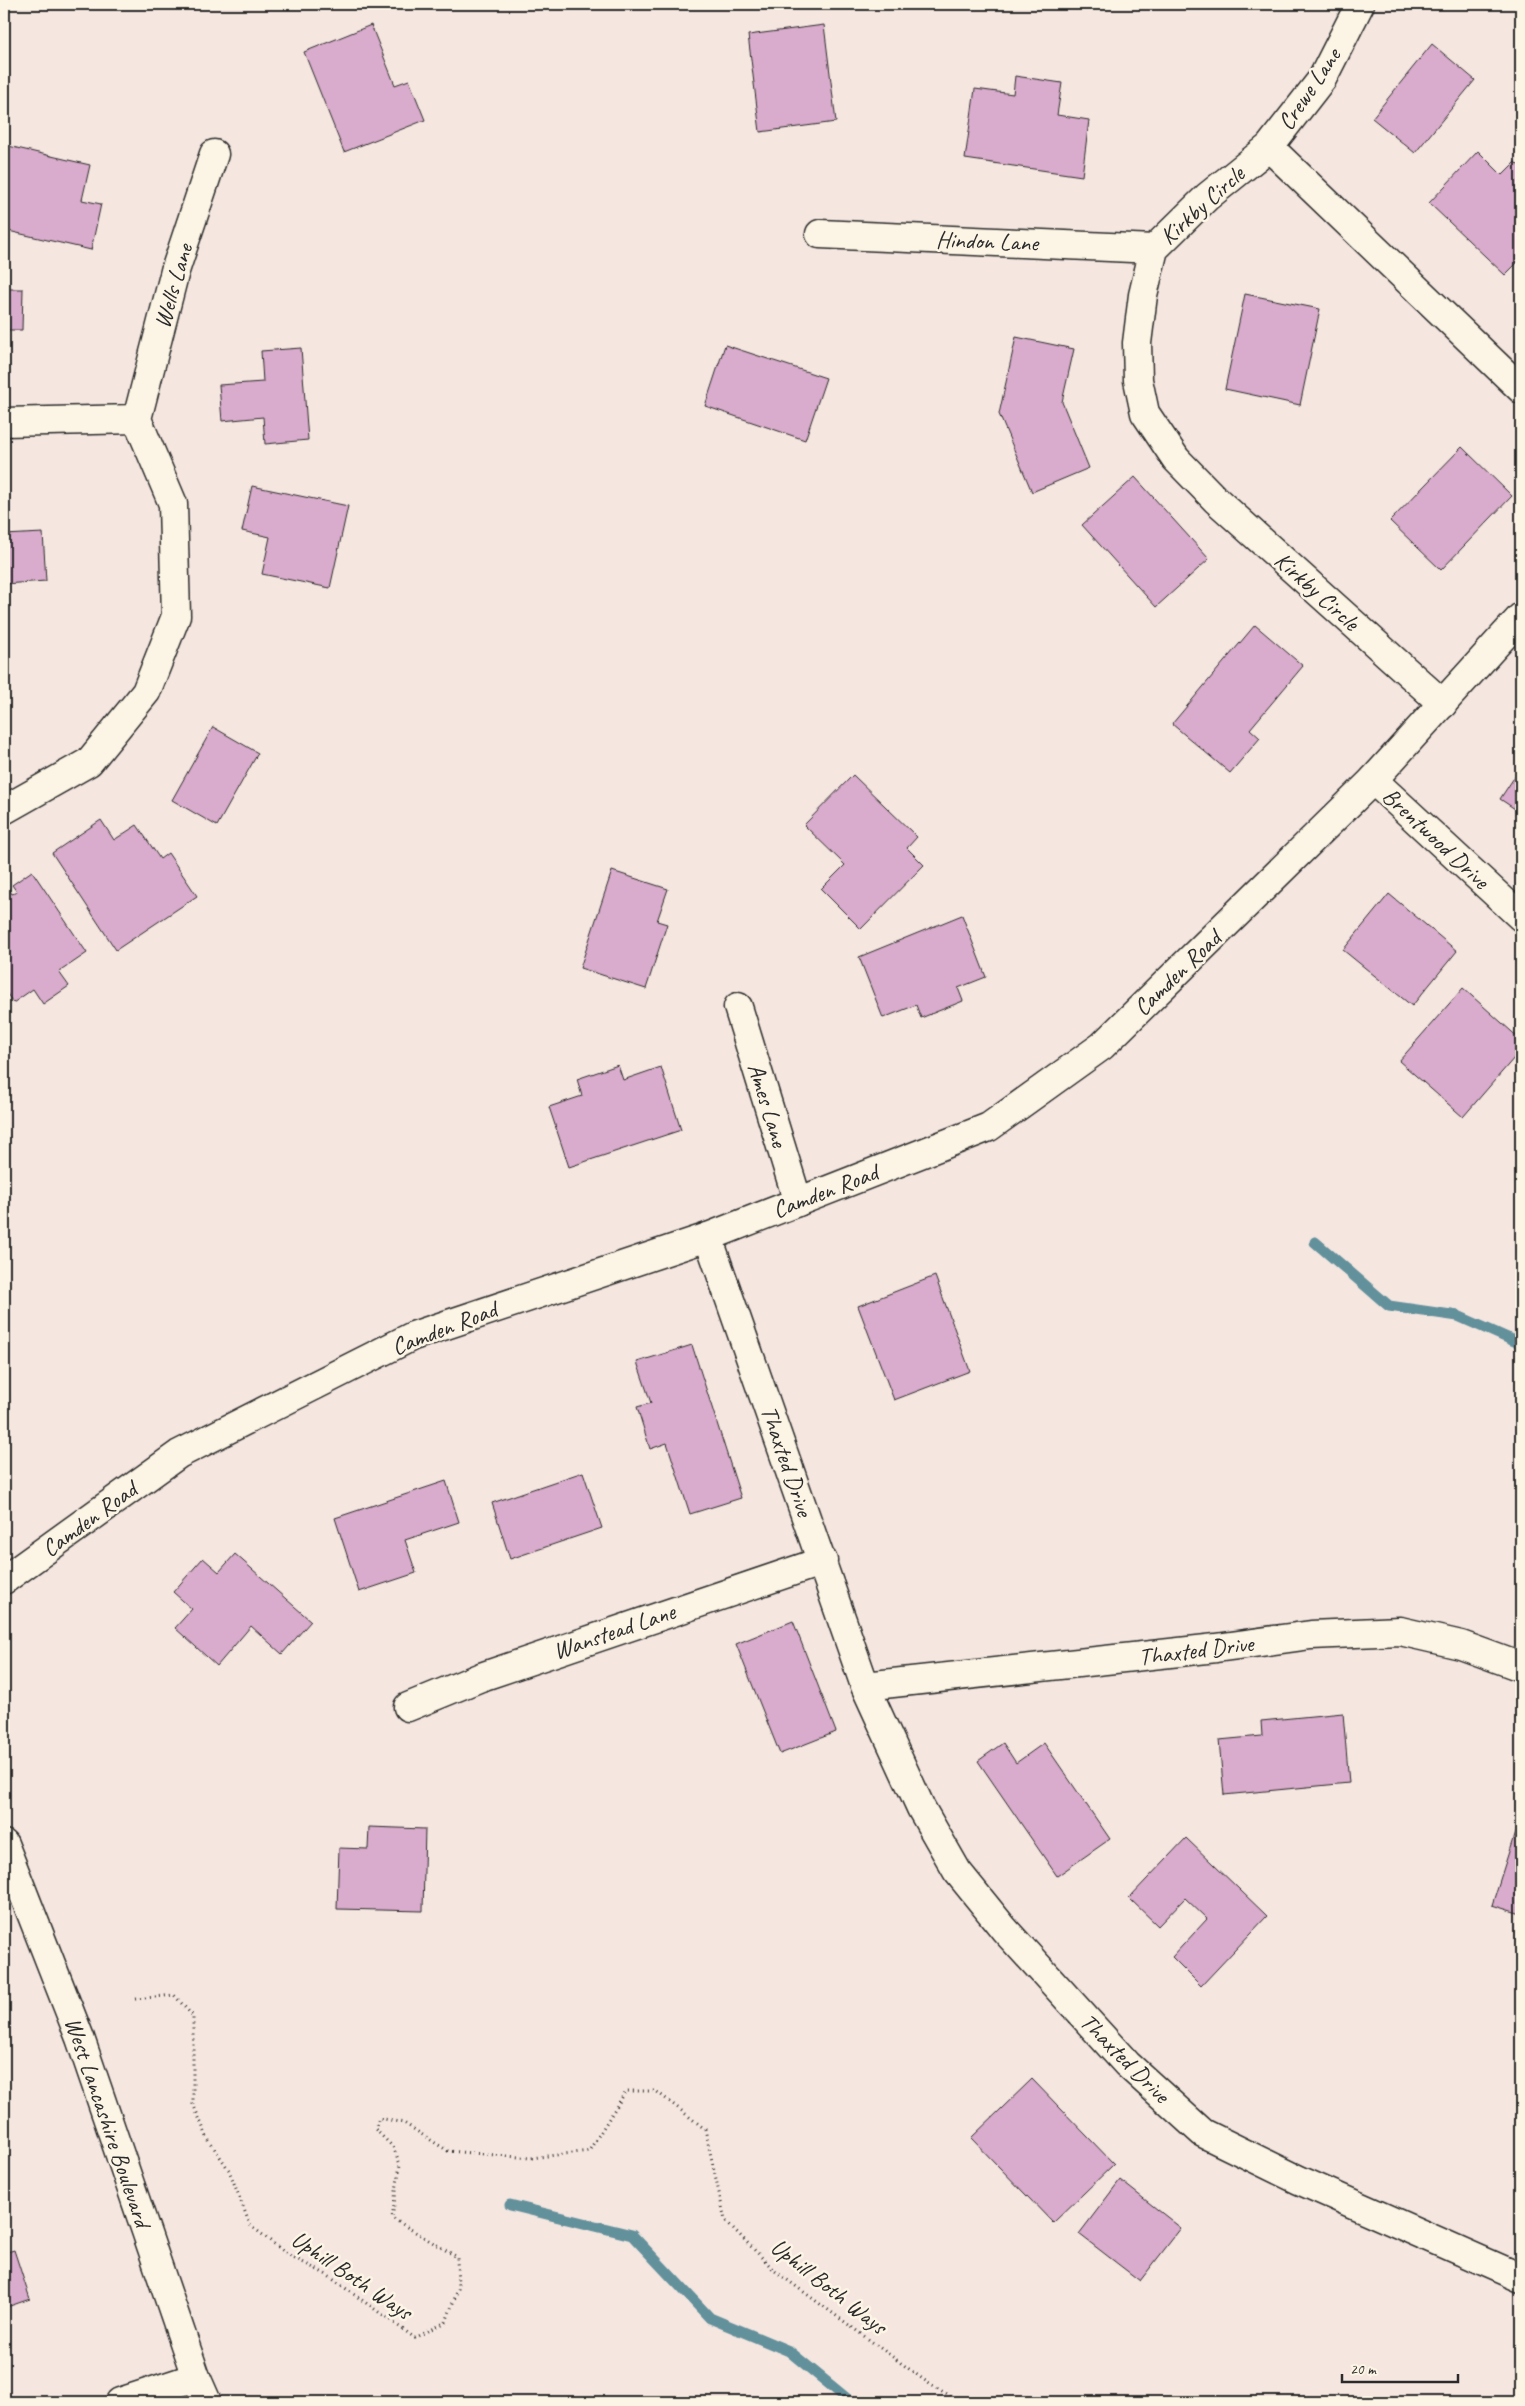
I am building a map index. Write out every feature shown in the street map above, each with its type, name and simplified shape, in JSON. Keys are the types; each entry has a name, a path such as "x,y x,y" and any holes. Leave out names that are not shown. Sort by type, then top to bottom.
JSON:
{"street":[{"name":"Crewe Lane","path":"1269,147 1322,79 1360,4"},
{"name":"Kirkby Circle","path":"1269,147 1207,197 1154,248 1143,295 1137,344 1138,380 1145,413 1176,459 1216,500 1442,704"},
{"path":"1269,147 1521,389"},
{"name":"Wells Lane","path":"137,419 176,271 214,154"},
{"name":"Hindon Lane","path":"820,234 1154,248"},
{"path":"4,422 137,419 173,504 176,616 146,692 89,762 4,810"},
{"name":"Camden Road","path":"4,1580 178,1454 413,1336 708,1237 989,1127 1102,1046 1373,780 1521,617"},
{"name":"Brentwood Drive","path":"1373,780 1521,917"},
{"name":"Ames Lane","path":"738,1007 798,1202"},
{"name":"Thaxted Drive","path":"708,1237 823,1561 865,1686 921,1808 958,1871 1004,1929 1127,2064 1203,2133 1299,2180 1521,2278"},
{"name":"Wanstead Lane","path":"408,1707 481,1676 823,1561"},
{"name":"Thaxted Drive","path":"865,1686 1207,1650 1311,1635 1400,1631 1460,1645 1521,1667"},
{"name":"West Lancashire Boulevard","path":"4,1844 80,2038 196,2377 207,2402"},
{"path":"120,2402 196,2377"}],"path":[{"name":"Uphill Both Ways","path":"135,1998 174,1995 193,2016 192,2104 208,2139 229,2170 250,2225 288,2254 328,2275 415,2338 446,2322 458,2289 457,2257 392,2218 400,2164 393,2147 375,2129 379,2118 404,2123 448,2151 531,2158 589,2151 626,2091 656,2091 705,2129 726,2220 775,2271 931,2385 962,2402"},
{"path":"4,2042 9,2040"}],"building":[{"path":"371,25 395,85 409,80 425,120 344,152 304,52"},
{"path":"824,25 836,122 760,132 748,35"},
{"path":"1432,44 1475,80 1415,153 1372,118"},
{"path":"1015,76 1062,83 1057,115 1089,120 1082,176 965,159 975,89 1013,94"},
{"path":"4,145 90,165 82,200 101,204 91,250 4,230"},
{"path":"1478,151 1502,175 1515,162 1521,168 1521,259 1505,275 1429,203"},
{"path":"4,289 23,289 22,330 5,330 4,371"},
{"path":"1245,294 1320,309 1300,405 1225,389"},
{"path":"1016,337 1074,349 1062,402 1089,468 1032,492 999,414"},
{"path":"725,345 826,378 805,440 705,406"},
{"path":"301,348 308,440 265,444 263,417 222,421 219,385 263,382 261,351"},
{"path":"1462,447 1512,496 1441,570 1390,521"},
{"path":"1135,477 1209,559 1156,607 1082,525"},
{"path":"252,486 348,506 330,588 262,574 270,537 242,531"},
{"path":"43,533 46,581 4,584 4,535"},
{"path":"1255,625 1303,666 1250,729 1260,738 1230,773 1172,724"},
{"path":"213,727 258,753 217,826 172,800"},
{"path":"1521,767 1521,813 1500,799"},
{"path":"853,775 917,837 907,848 924,865 861,929 821,889 845,865 804,825"},
{"path":"101,820 114,840 137,825 160,859 168,853 197,896 116,950 52,853"},
{"path":"32,871 87,953 59,972 69,986 43,1004 33,989 13,1003 4,989 4,882 12,894 17,892 12,885"},
{"path":"612,871 668,889 657,921 667,924 646,989 580,968"},
{"path":"1389,894 1457,951 1412,1006 1343,950"},
{"path":"962,915 986,977 958,988 963,1001 921,1018 916,1005 883,1018 859,957"},
{"path":"1463,988 1521,1040 1521,1050 1463,1117 1399,1061"},
{"path":"618,1065 623,1080 661,1067 681,1130 569,1167 549,1107 582,1096 577,1079"},
{"path":"935,1276 970,1371 894,1400 858,1306"},
{"path":"692,1345 741,1498 690,1514 667,1443 650,1449 637,1407 651,1403 637,1362"},
{"path":"583,1472 602,1528 510,1559 492,1503"},
{"path":"446,1481 459,1522 405,1540 416,1573 359,1592 335,1518"},
{"path":"235,1554 311,1621 282,1654 251,1626 217,1666 175,1628 192,1609 173,1592 203,1558 219,1572"},
{"path":"793,1621 836,1732 780,1754 736,1644"},
{"path":"1343,1713 1349,1783 1224,1795 1219,1740 1262,1736 1261,1721"},
{"path":"1003,1743 1016,1763 1044,1743 1110,1839 1057,1876 978,1761"},
{"path":"1519,1820 1521,1821 1521,1914 1492,1905"},
{"path":"369,1827 425,1829 423,1911 337,1909 339,1848 368,1849"},
{"path":"1186,1838 1267,1916 1201,1986 1172,1957 1207,1919 1185,1898 1158,1926 1129,1898"},
{"path":"1032,2079 1114,2164 1053,2223 971,2138"},
{"path":"1120,2180 1181,2228 1140,2281 1079,2234"},
{"path":"14,2250 30,2299 4,2308 4,2253"}],"waterway":[{"path":"1315,1242 1389,1306 1458,1316 1521,1344"},
{"path":"510,2205 632,2235 710,2318 789,2351 851,2402"}]}
